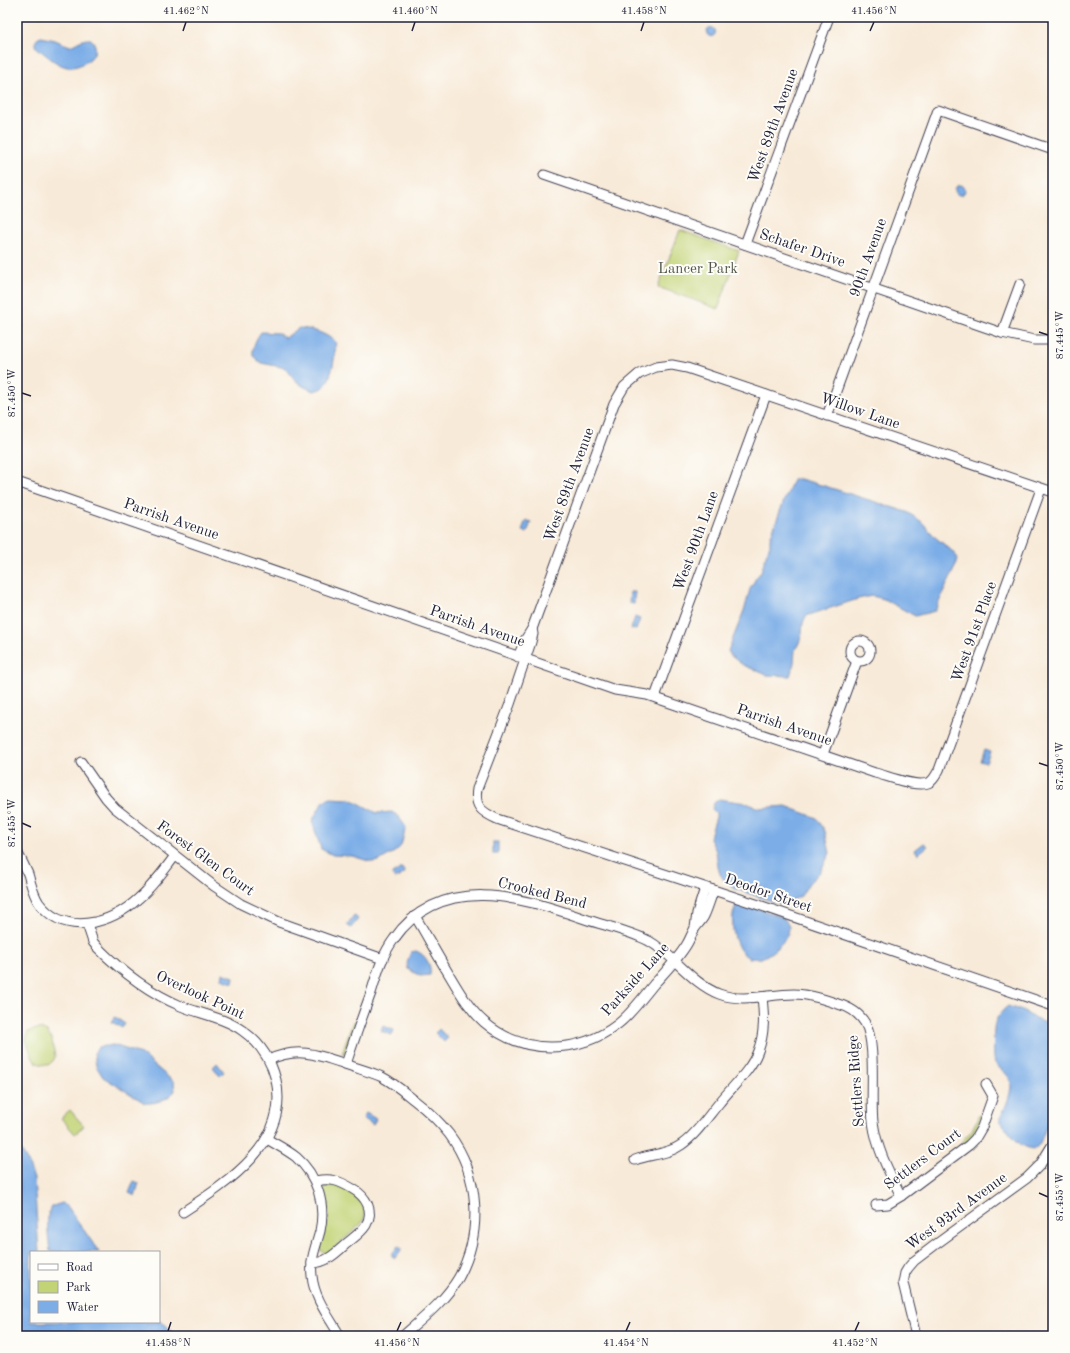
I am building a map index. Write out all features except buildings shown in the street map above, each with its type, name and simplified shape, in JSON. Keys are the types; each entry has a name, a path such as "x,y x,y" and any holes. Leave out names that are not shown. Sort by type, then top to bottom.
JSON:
{"street":[{"name":"West 89th Avenue","path":"745,244 829,17"},
{"name":"90th Avenue","path":"827,416 938,110 1053,150"},
{"name":"Schafer Drive","path":"544,175 1002,333 1034,340 1053,340"},
{"path":"1002,333 1020,284"},
{"name":"Willow Lane","path":"656,367 672,365 688,368 1053,492"},
{"name":"West 89th Avenue","path":"477,804 477,789 522,658 531,642 533,634 532,629 614,404 624,387 639,374 656,367"},
{"name":"West 90th Lane","path":"655,697 766,395"},
{"name":"Parrish Avenue","path":"17,482 615,690 655,697 905,782 920,785 930,782"},
{"name":"West 91st Place","path":"930,782 940,770 1041,489"},
{"path":"824,754 857,661"},
{"name":"Forest Glen Court","path":"81,762 110,803 220,891 260,914 279,922 383,959"},
{"name":"Deodor Street","path":"477,804 486,813 497,819 709,889 1053,1006"},
{"path":"17,852 25,867 36,896 44,908 61,920 87,924 106,919 128,907 144,894 175,856"},
{"name":"Parkside Lane","path":"415,916 474,1013 502,1035 520,1043 535,1046 556,1047 576,1045 594,1039 606,1032 628,1015 675,961 687,944 694,929 697,913 709,889"},
{"name":"Crooked Bend","path":"346,1064 383,959 397,935 415,916 432,905 456,897 478,894 504,897 563,911 638,936 654,944 704,986 718,994 736,998 762,997"},
{"name":"Overlook Point","path":"87,924 93,942 97,947 136,980 174,1003 242,1030 258,1044 269,1060 276,1079 278,1104 276,1118 267,1139 254,1156 238,1171 183,1212"},
{"name":"Settlers Ridge","path":"762,997 794,994 811,995 849,1007 865,1023 870,1035 872,1050 873,1121 877,1142 883,1162 901,1196"},
{"path":"635,1160 658,1155 680,1145 692,1136 747,1069 758,1051 762,1037 764,1022 762,997"},
{"path":"269,1060 284,1054 302,1052 314,1054 372,1073 388,1081 439,1122 453,1138 462,1155 474,1190 474,1231 471,1247 463,1268 453,1286 440,1303 402,1336"},
{"name":"Settlers Court","path":"876,1205 888,1204 901,1196 960,1152 975,1138 982,1127 993,1096 986,1084"},
{"path":"267,1139 295,1156 304,1165 315,1181 320,1194 322,1216 319,1234 313,1252 312,1280 318,1298 340,1336"},
{"name":"West 93rd Avenue","path":"916,1336 903,1283 905,1273 908,1268 919,1257 1027,1178 1040,1165 1053,1144"},
{"path":"312,1263 320,1262 331,1257 362,1230 368,1221 369,1215 367,1204 361,1194 355,1190 337,1180 324,1179 315,1181"}],"green space":[{"name":"Lancer Park","path":"680,230 739,251 718,309 658,287"},
{"path":"353,1021 356,1022 344,1054 342,1053"},
{"path":"40,1029 47,1032 52,1040 55,1057 48,1065 37,1063 34,1060 26,1040 28,1032"},
{"path":"70,1110 84,1126 75,1134 61,1118"},
{"path":"979,1115 982,1116 979,1124 965,1143 962,1141 972,1130"},
{"path":"328,1184 343,1188 357,1196 362,1202 365,1215 362,1223 326,1254 320,1250 328,1219 324,1189"}],"water":[{"path":"711,27 716,32 711,37 706,32"},
{"path":"41,37 55,40 70,46 83,40 91,39 95,44 94,55 85,63 73,67 63,66 35,46 36,40"},
{"path":"960,185 965,190 960,195 955,190"},
{"path":"299,328 319,332 336,342 333,366 329,378 323,388 314,391 298,382 286,368 261,363 253,356 255,343 261,332 278,333 285,338"},
{"path":"794,479 800,479 828,487 907,512 922,522 935,537 958,558 935,611 915,616 884,599 872,596 806,616 799,643 795,650 794,663 790,676 767,675 743,665 731,656 728,651 745,608 750,589 761,572 770,545 770,538 787,493"},
{"path":"526,520 531,522 527,533 522,531"},
{"path":"630,592 635,592 634,604 629,603"},
{"path":"635,617 640,619 636,630 631,629"},
{"path":"984,750 990,752 986,763 980,761"},
{"path":"330,798 351,799 377,813 392,812 398,816 406,827 401,846 396,851 379,861 372,862 352,856 333,855 321,849 312,821 323,802"},
{"path":"719,799 746,803 759,808 786,806 817,818 825,831 830,853 820,872 809,883 801,896 789,902 780,904 735,889 724,880 720,874 716,851 710,839 716,817 716,813 712,809 714,803"},
{"path":"493,842 498,842 498,854 493,854"},
{"path":"924,843 928,846 918,854 915,850"},
{"path":"402,868 405,873 395,879 392,874"},
{"path":"740,903 776,915 784,919 788,924 789,930 783,942 766,956 761,958 749,958 739,948 733,931 733,913 737,904"},
{"path":"354,915 358,919 351,928 347,925"},
{"path":"416,951 427,960 430,967 430,975 420,976 408,969 407,963 411,952"},
{"path":"223,973 234,977 233,983 222,979"},
{"path":"1008,1006 1025,1012 1035,1019 1053,1025 1053,1110 1040,1143 1035,1149 1019,1143 1000,1120 1008,1099 1011,1083 1009,1077 995,1063 994,1060 994,1031 997,1018"},
{"path":"115,1017 125,1024 122,1028 112,1022"},
{"path":"383,1026 394,1030 392,1035 381,1031"},
{"path":"439,1029 448,1038 444,1042 435,1033"},
{"path":"113,1045 141,1054 174,1082 175,1091 162,1100 153,1103 145,1103 103,1077 96,1066 94,1053 99,1047"},
{"path":"217,1063 224,1072 220,1076 213,1067"},
{"path":"366,1113 376,1119 373,1125 363,1118"},
{"path":"17,1144 28,1162 34,1179 39,1251 30,1251 30,1323 160,1323 160,1322 166,1325 175,1336 17,1336"},
{"path":"134,1181 139,1183 135,1196 129,1193"},
{"path":"62,1203 68,1207 98,1251 50,1251 48,1218 50,1209 55,1205"},
{"path":"398,1246 402,1249 395,1258 391,1255"}]}
